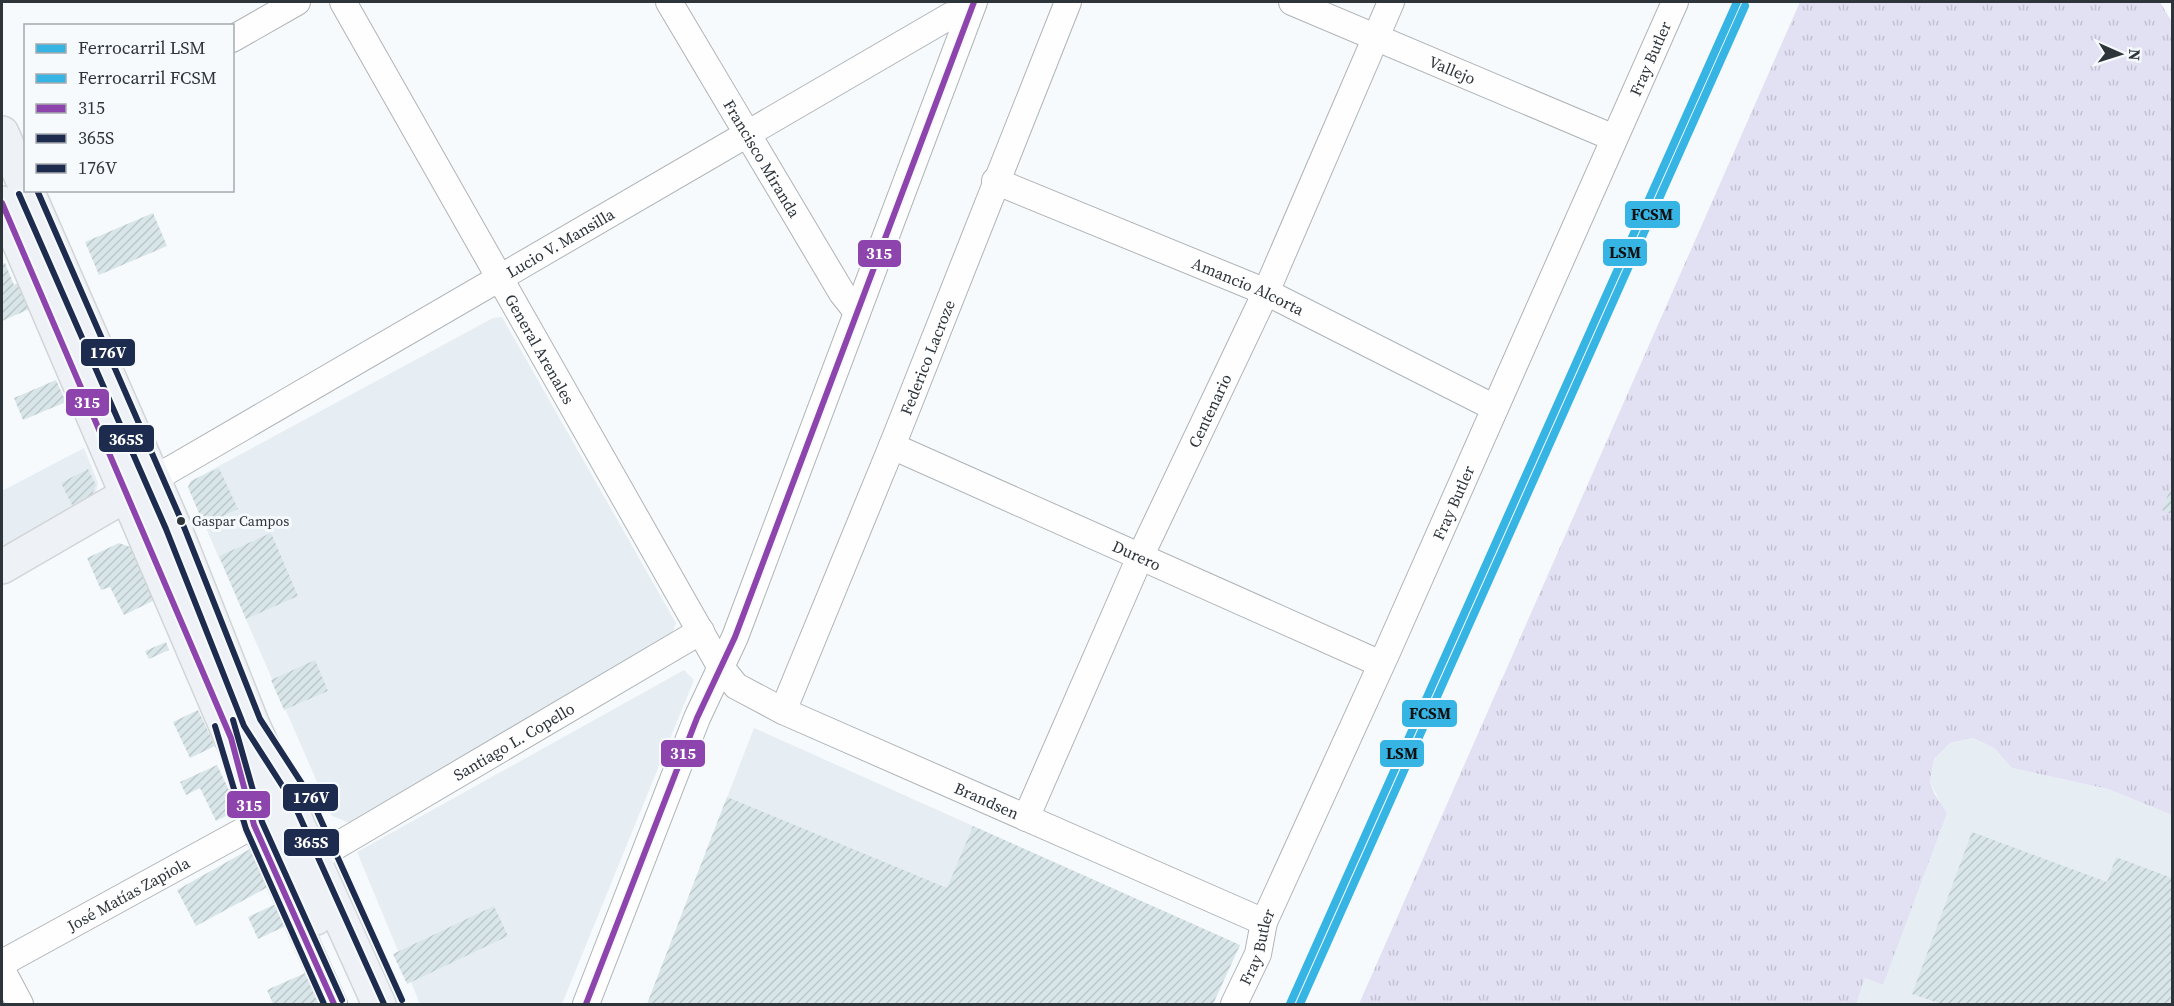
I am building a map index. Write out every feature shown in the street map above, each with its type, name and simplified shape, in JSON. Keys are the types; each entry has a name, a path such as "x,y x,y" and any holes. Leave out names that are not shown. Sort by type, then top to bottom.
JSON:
{"main road":[{"path":"2,134 19,177"},
{"path":"25,192 141,487 356,1005"},
{"path":"2,203 141,487"},
{"path":"2,567 141,487"},
{"path":"242,731 379,1005"}],"street":[{"path":"234,38 297,2"},
{"name":"General Arenales","path":"343,2 720,666"},
{"name":"Francisco Miranda","path":"669,2 746,136 842,293 857,312"},
{"name":"Federico Lacroze","path":"783,711 892,446 995,181 1068,2"},
{"name":"Vallejo","path":"1292,2 1614,138"},
{"name":"Centenario","path":"1026,818 1140,557 1266,292 1391,2"},
{"name":"Fray Butler","path":"1234,1005 1258,954 1264,922 1675,2"},
{"path":"586,1005 697,718 735,637 972,8"},
{"name":"Lucio V. Mansilla","path":"141,487 950,16 972,8"},
{"name":"Amancio Alcorta","path":"995,181 1266,292 1495,408"},
{"name":"Durero","path":"892,446 1381,664"},
{"name":"Santiago L. Copello","path":"326,852 701,632"},
{"name":"Brandsen","path":"720,666 736,686 783,711 1264,922"},
{"path":"242,731 254,825 334,1005"},
{"path":"242,731 302,800 394,1005"},
{"name":"José Matías Zapiola","path":"2,963 254,825"},
{"path":"2,970 21,1005"}],"shaded area":[{"path":"502,317 676,623 672,634 350,823 332,816 188,487 191,481 493,318"},
{"path":"84,448 98,483 95,499 2,548 2,491"},
{"path":"684,670 694,680 562,1004 420,1004 357,852"},
{"path":"754,728 1240,945 1213,1004 647,1004"},
{"path":"1973,738 1994,748 2012,768 2108,789 2172,815 2172,1004 1856,1004 1865,978 1883,985 1940,802 1930,782 1934,759 1950,743"}],"green space":[{"path":"1800,2 2160,2 2172,22 2172,815 2108,789 2012,768 1994,748 1973,738 1950,743 1934,759 1930,782 1947,813 1883,985 1865,978 1856,1004 1359,1004"}],"building":[{"path":"153,213 167,246 99,275 85,242"},
{"path":"5,263 14,285 22,281 34,307 2,321 2,264"},
{"path":"56,380 66,402 23,420 14,398"},
{"path":"219,468 238,509 204,525 188,487 191,481"},
{"path":"88,469 96,485 92,495 72,505 61,483"},
{"path":"2172,484 2172,514 2162,510"},
{"path":"271,533 298,596 246,619 219,556"},
{"path":"119,543 133,548 157,599 124,615 110,587 101,590 87,558"},
{"path":"166,642 169,650 149,659 145,651"},
{"path":"315,660 328,691 284,710 271,680"},
{"path":"198,710 215,746 190,758 173,722"},
{"path":"217,765 236,805 234,812 216,821 200,788 186,795 180,782"},
{"path":"727,797 947,888 973,826 1240,945 1213,1004 647,1004"},
{"path":"1972,832 2107,882 2116,857 2172,878 2172,1004 1942,1004 1912,994"},
{"path":"250,849 265,854 277,882 196,926 177,890"},
{"path":"284,900 294,922 258,939 248,917"},
{"path":"494,906 508,936 407,984 393,954"},
{"path":"312,970 327,1004 273,1004 267,990"}],"rail line":[{"name":"LSM","path":"1290,1004 1737,2"},
{"name":"FCSM","path":"1300,1004 1745,6"}],"transit line":[{"name":"315","path":"586,1004 697,718 735,637 974,2"},
{"name":"176V","path":"38,192 182,522 260,719 310,796 402,1000"},
{"name":"365S","path":"19,194 166,529 244,726 294,804 384,1004"},
{"name":"315","path":"2,203 231,738 254,825 334,1004"},
{"name":"176V","path":"233,720 262,822 342,1000"},
{"name":"365S","path":"215,726 246,829 324,1004"}],"place":[{"name":"Gaspar Campos","path":"181,521"}]}
